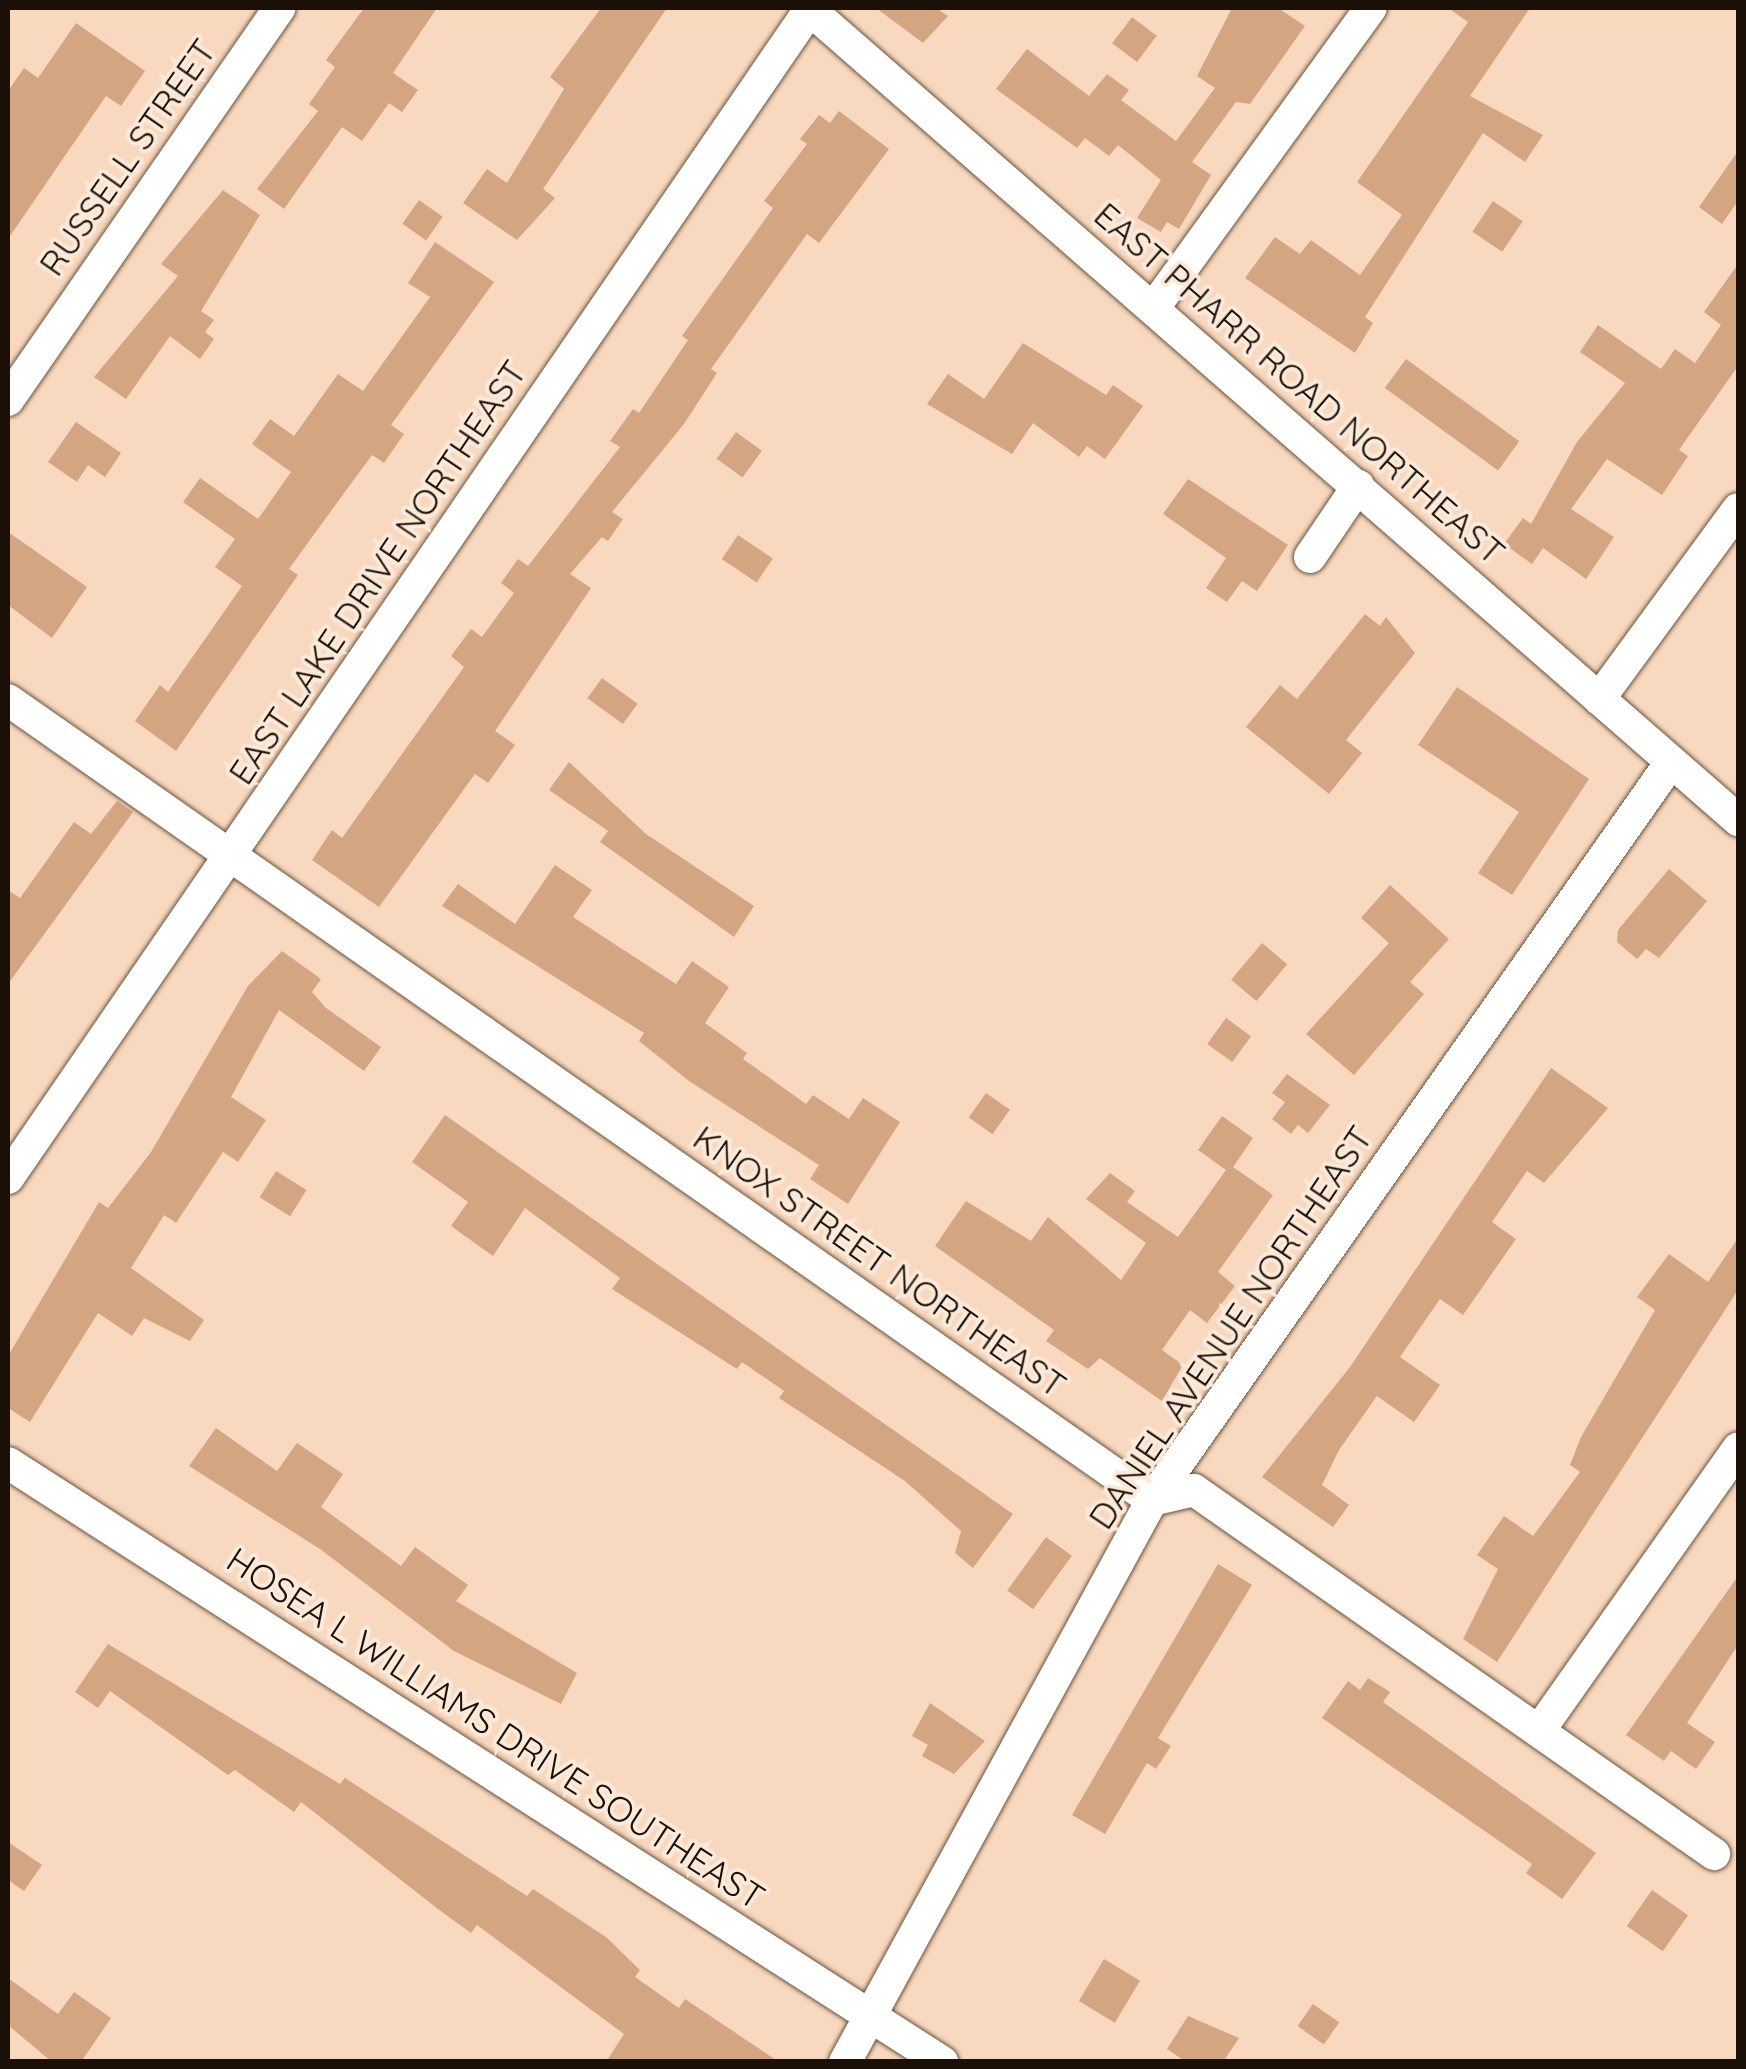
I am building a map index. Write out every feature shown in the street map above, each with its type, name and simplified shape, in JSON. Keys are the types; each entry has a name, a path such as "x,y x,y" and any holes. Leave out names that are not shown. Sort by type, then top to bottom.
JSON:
{"street":[{"name":"RUSSELL STREET","path":"8,400 279,8"},
{"name":"EAST PHARR ROAD NORTHEAST","path":"810,8 1738,820"},
{"name":"EAST LAKE DRIVE NORTHEAST","path":"8,1178 810,8"},
{"path":"1155,306 1371,8"},
{"path":"1310,557 1358,486"},
{"path":"1599,699 1738,509"},
{"name":"KNOX STREET NORTHEAST","path":"8,700 1152,1500"},
{"name":"DANIEL AVENUE NORTHEAST","path":"845,2062 875,2019 1152,1500 1670,762"},
{"path":"1541,1728 1738,1449"},
{"name":"HOSEA L WILLIAMS DRIVE SOUTHEAST","path":"8,1463 942,2062"},
{"path":"1152,1500 1194,1490 1541,1728 1714,1854"}],"building":[{"path":"364,8 437,8 393,73 418,90 402,112 389,103 362,141 342,127 284,209 257,189 318,111 309,104 335,67 326,60"},
{"path":"601,8 667,8 543,189 555,198 517,240 463,203 487,169 507,183 564,89 550,77"},
{"path":"876,8 936,8 948,16 923,43"},
{"path":"1232,8 1278,8 1305,26 1250,104 1236,102 1192,162 1211,175 1179,229 1167,222 1161,232 1137,218 1161,180 1118,145 1109,156 1085,138 1077,148 996,89 1027,49 1089,96 1107,74 1129,90 1121,100 1176,141 1215,88 1197,76"},
{"path":"1448,8 1530,8 1470,96 1543,135 1525,162 1483,133 1365,317 1373,323 1355,353 1245,278 1275,237 1300,254 1311,240 1360,275 1402,215 1357,182 1468,22"},
{"path":"1132,17 1157,36 1137,62 1112,43"},
{"path":"76,23 145,71 121,106 106,96 8,239 8,91 24,68 38,78"},
{"path":"839,111 889,149 819,243 807,234 711,369 717,373 684,424 612,512 623,519 608,541 602,537 570,574 591,588 495,731 515,745 488,783 475,774 379,907 312,860 332,830 342,838 464,667 451,656 471,629 482,637 514,593 501,583 518,559 528,566 620,447 610,441 633,409 639,413 688,340 682,336 773,208 764,201 807,144 800,139 819,115 830,123"},
{"path":"1738,151 1738,201 1722,224 1699,207"},
{"path":"223,190 260,215 201,311 214,320 205,332 214,339 200,359 170,336 126,399 94,377 178,276 161,264"},
{"path":"419,200 443,217 426,240 402,224"},
{"path":"1493,201 1523,221 1502,252 1472,232"},
{"path":"435,242 494,282 391,425 404,434 384,463 372,455 289,569 298,575 176,751 135,721 160,685 168,692 242,586 215,567 235,539 183,502 200,478 258,519 291,472 252,444 270,419 294,436 338,374 363,391 430,297 408,283"},
{"path":"1738,264 1738,366 1679,450 1688,456 1662,495 1607,459 1571,509 1614,537 1586,579 1543,548 1532,564 1504,544 1523,518 1531,524 1577,442 1625,383 1580,352 1598,325 1661,369 1675,349 1695,363 1721,325 1704,312"},
{"path":"1023,343 1106,395 1113,385 1143,406 1105,459 1087,446 1079,457 1033,423 1012,454 927,404 948,374 984,399"},
{"path":"1406,359 1519,441 1498,470 1385,388"},
{"path":"76,422 121,453 105,477 88,465 77,482 48,462"},
{"path":"736,432 762,451 742,478 717,459"},
{"path":"1188,479 1288,545 1257,591 1242,581 1227,602 1206,588 1226,558 1163,514"},
{"path":"8,532 87,587 52,638 8,605"},
{"path":"738,535 773,558 757,583 722,559"},
{"path":"1365,614 1380,626 1386,617 1415,653 1346,740 1362,753 1329,794 1246,727 1280,685 1297,699"},
{"path":"602,678 638,704 623,724 587,698"},
{"path":"1457,687 1589,779 1512,895 1478,873 1519,812 1418,745"},
{"path":"569,762 646,834 754,906 734,937 600,842 608,831 549,790"},
{"path":"117,801 133,812 8,984 8,890 20,898 74,822 91,834"},
{"path":"555,865 592,890 573,917 676,984 692,961 729,987 705,1023 747,1053 743,1059 806,1104 813,1095 849,1119 863,1098 900,1122 848,1204 810,1179 819,1165 689,1081 639,1041 644,1033 442,906 458,884 515,924"},
{"path":"1669,869 1707,901 1659,958 1646,949 1637,959 1617,942 1618,930"},
{"path":"1390,885 1449,939 1410,982 1424,994 1354,1075 1306,1034 1389,943 1361,918"},
{"path":"1262,943 1287,964 1256,1001 1231,980"},
{"path":"282,951 321,979 312,992 326,1008 381,1047 364,1071 279,1010 231,1097 266,1120 238,1162 223,1152 176,1223 164,1215 131,1268 204,1320 190,1341 144,1318 132,1336 98,1313 30,1422 8,1408 8,1356 99,1202 108,1208 151,1152 248,986"},
{"path":"1226,1018 1251,1036 1232,1062 1207,1044"},
{"path":"1551,1068 1608,1108 1544,1183 1527,1171 1492,1222 1516,1239 1463,1315 1440,1299 1400,1357 1440,1385 1414,1422 1377,1396 1339,1450 1322,1485 1349,1505 1333,1527 1262,1477 1350,1367"},
{"path":"1287,1074 1330,1105 1308,1133 1298,1125 1291,1134 1272,1119 1285,1102 1272,1093"},
{"path":"986,1093 1010,1110 993,1134 969,1118"},
{"path":"445,1115 1013,1514 973,1568 955,1553 961,1531 905,1481 779,1398 784,1391 742,1362 737,1369 612,1289 620,1278 525,1208 493,1256 451,1226 468,1202 412,1162"},
{"path":"1222,1116 1253,1138 1233,1167 1273,1195 1218,1272 1235,1286 1207,1323 1190,1310 1162,1350 1183,1365 1162,1401 1100,1358 1088,1369 1046,1341 1054,1330 935,1246 966,1201 1031,1241 1048,1217 1121,1280 1146,1243 1086,1199 1110,1173 1135,1191 1127,1202 1178,1237 1226,1170 1198,1150"},
{"path":"276,1171 307,1190 290,1216 260,1197"},
{"path":"1738,1238 1738,1290 1497,1662 1463,1639 1498,1569 1477,1555 1504,1516 1533,1536 1580,1472 1570,1465 1581,1437 1655,1310 1637,1297 1669,1254 1708,1282"},
{"path":"216,1428 277,1471 297,1443 343,1474 321,1507 401,1566 415,1547 468,1585 456,1601 577,1673 561,1704 454,1651 320,1549 189,1466"},
{"path":"1046,1537 1072,1556 1033,1609 1007,1590"},
{"path":"1218,1564 1252,1585 1158,1738 1171,1746 1156,1769 1147,1763 1105,1834 1072,1815"},
{"path":"1738,1576 1738,1645 1687,1723 1715,1742 1696,1769 1671,1751 1664,1761 1626,1735"},
{"path":"108,1644 340,1784 345,1778 527,1896 533,1889 606,1937 640,1970 635,1977 679,2008 685,1999 779,2062 606,2062 624,2034 477,1925 471,1933 301,1802 294,1812 235,1770 228,1775 110,1691 98,1708 75,1692"},
{"path":"1368,1678 1390,1692 1383,1702 1596,1853 1562,1899 1526,1873 1532,1864 1322,1718 1348,1681 1360,1690"},
{"path":"930,1703 985,1741 954,1774 922,1756 928,1745 912,1736"},
{"path":"8,1842 42,1865 24,1891 8,1880"},
{"path":"1652,1890 1688,1915 1663,1951 1627,1926"},
{"path":"1104,1959 1140,1981 1115,2023 1079,2001"},
{"path":"8,1978 58,2014 74,1992 111,2018 81,2062 52,2062 8,2025"},
{"path":"1313,2004 1339,2022 1324,2044 1298,2026"},
{"path":"1188,2016 1239,2038 1223,2062 1186,2062 1167,2049"}]}
